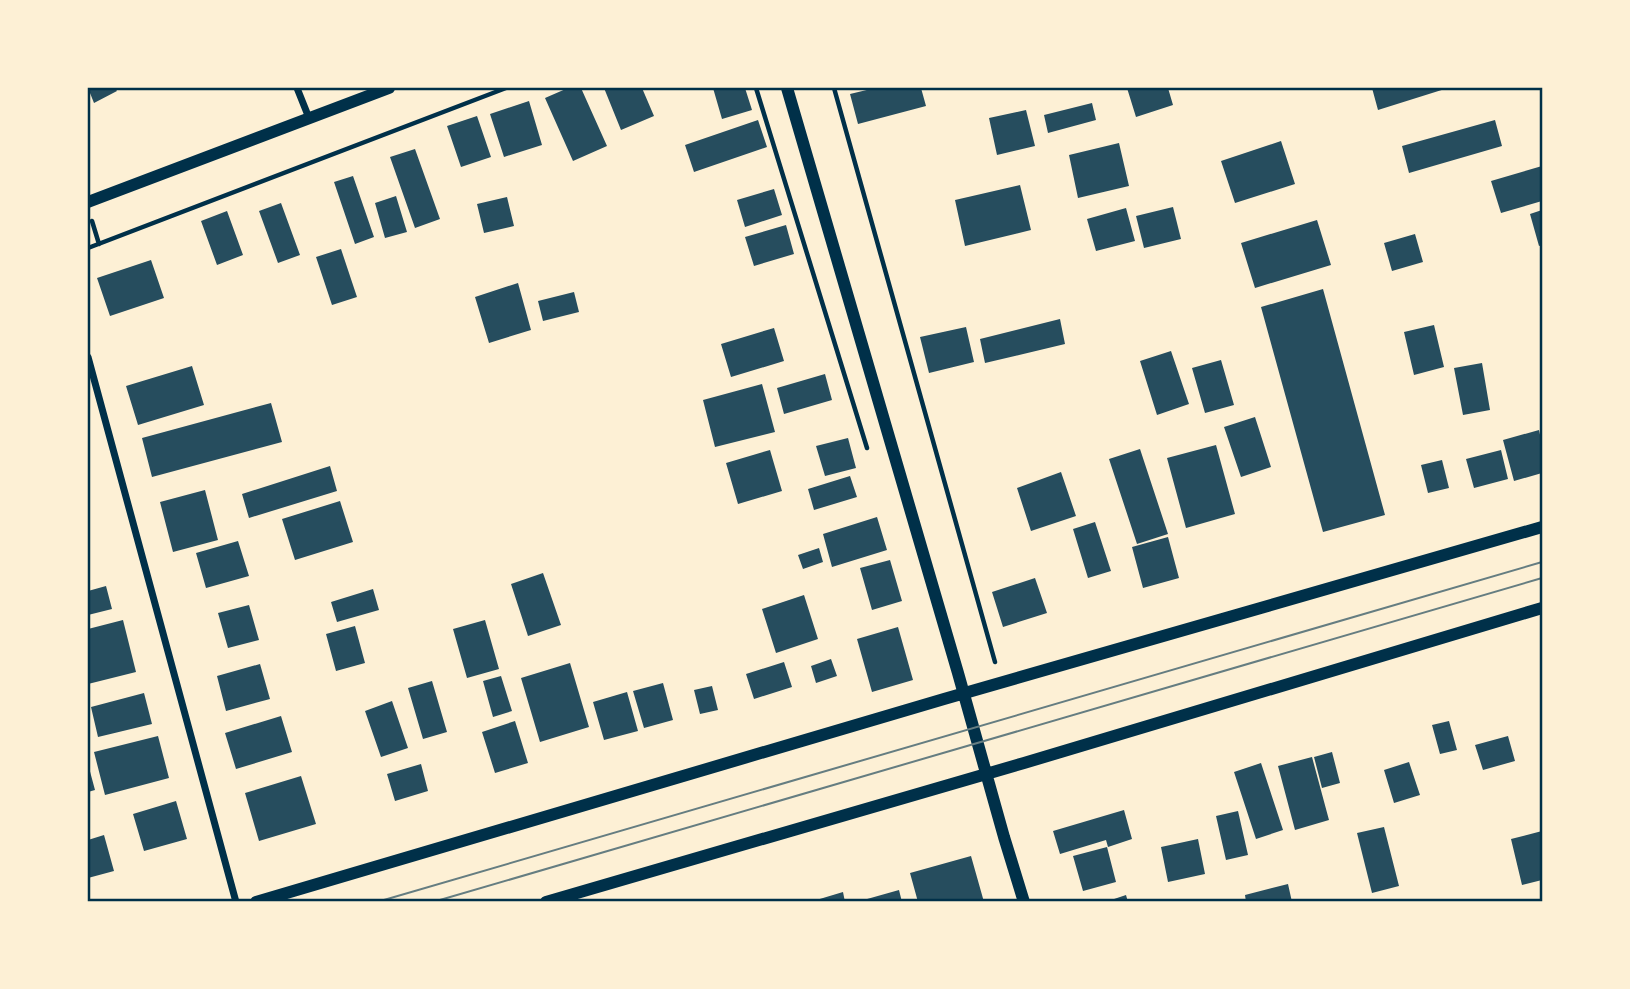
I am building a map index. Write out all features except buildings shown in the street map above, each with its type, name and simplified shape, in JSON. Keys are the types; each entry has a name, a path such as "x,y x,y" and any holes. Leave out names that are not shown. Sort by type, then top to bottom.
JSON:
{"street":[{"path":"297,88 309,118"},
{"path":"88,202 390,88"},
{"path":"787,88 1024,901"},
{"path":"88,357 236,901"},
{"path":"256,901 1542,527"},
{"path":"546,901 986,774 1542,608"}],"path":[{"path":"88,248 506,88"},
{"path":"756,88 870,455"},
{"path":"834,88 995,662"},
{"path":"91,219 99,244"}],"tram line":[{"path":"377,902 1542,562"},
{"path":"433,902 1542,578"}]}
